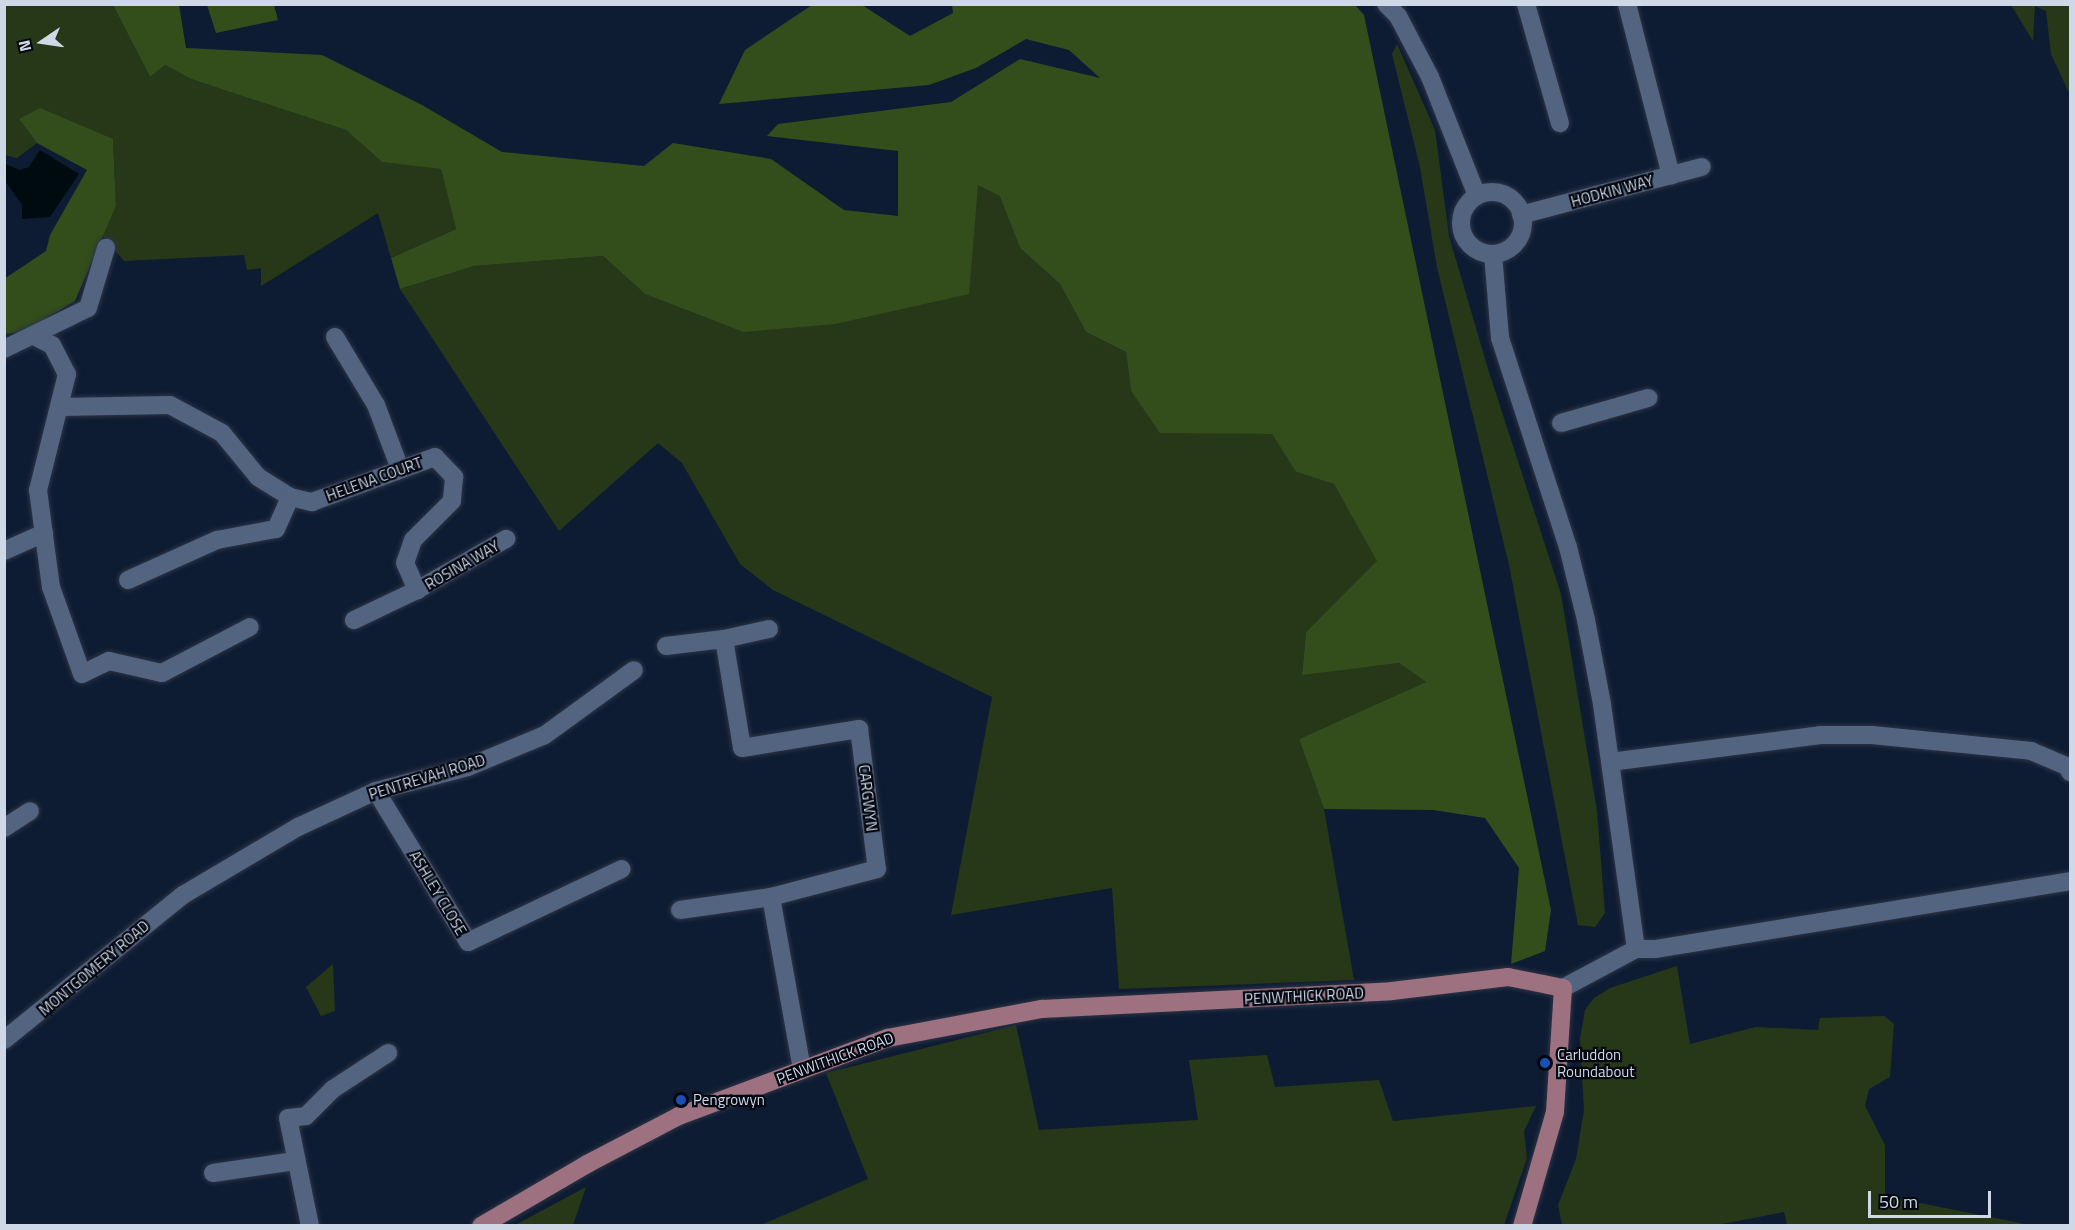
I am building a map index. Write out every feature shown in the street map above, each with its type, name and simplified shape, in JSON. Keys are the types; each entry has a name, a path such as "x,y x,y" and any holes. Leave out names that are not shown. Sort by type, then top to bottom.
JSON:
{"main road":[{"name":"PENWTHICK ROAD","path":"1042,1009 1392,991 1508,977 1563,988"},
{"path":"1522,1226 1555,1112 1563,988"},
{"name":"PENWITHICK ROAD","path":"481,1226 587,1164 679,1116 888,1038 1042,1009"}],"street":[{"path":"1386,4 1398,16 1430,77 1477,196"},
{"path":"1526,4 1560,123"},
{"path":"1627,4 1671,175"},
{"name":"HODKIN WAY","path":"1521,215 1702,167"},
{"path":"1504,195 1521,215 1517,241 1493,254 1475,249 1463,235 1464,208 1477,196 1504,195"},
{"path":"4,349 36,337 88,308 106,248"},
{"path":"1493,254 1500,338 1568,547 1586,621 1610,762 1636,949"},
{"path":"36,337 52,345 67,374 38,490 51,587 82,674 109,661 162,673 250,627"},
{"path":"336,337 376,405 400,469"},
{"path":"1561,423 1648,398"},
{"path":"60,407 170,405 222,433 258,477 290,497 276,529 217,540 128,580"},
{"name":"HELENA COURT","path":"290,497 312,502 435,457"},
{"name":"ROSINA WAY","path":"417,590 405,563 413,540 452,501 454,477 435,457"},
{"path":"4,551 44,533"},
{"name":"ROSINA WAY","path":"354,620 417,590 506,539"},
{"path":"666,646 724,639 769,629"},
{"name":"CARGWYN","path":"724,639 742,748 859,729 877,868 771,897"},
{"name":"PENTREVAH ROAD","path":"183,895 298,827 376,791 468,767 545,735 634,670"},
{"path":"1610,762 1820,735 1872,735 2031,751 2067,766 2070,772"},
{"name":"ASHLEY CLOSE","path":"376,791 468,942 622,869"},
{"path":"4,828 30,811"},
{"path":"1563,988 1636,949 1656,949 2070,881"},
{"name":"MONTGOMERY ROAD","path":"4,1040 183,895"},
{"path":"680,910 771,897 802,1069"},
{"path":"310,1226 288,1118 306,1116 333,1089 388,1053"},
{"path":"213,1173 295,1161"}],"green space":[{"path":"5,5 113,5 150,77 165,65 191,79 346,130 382,162 441,168 456,229 391,258 378,213 261,286 261,268 247,270 244,255 124,261 103,236 116,206 113,139 19,119 37,143 17,158 5,155"},
{"path":"113,5 179,5 186,48 322,55 422,105 502,152 644,166 673,143 771,159 844,210 898,216 898,151 767,136 778,124 951,102 1020,59 1100,78 1069,50 1026,39 976,68 929,85 719,104 745,50 812,5 862,5 910,36 953,13 952,5 1355,5 1364,15 1551,910 1545,951 1511,964 1519,868 1485,818 1433,810 1324,809 1299,739 1426,682 1399,663 1302,675 1306,632 1377,561 1334,484 1296,472 1272,434 1160,433 1131,391 1126,352 1086,332 1060,284 1020,248 1000,196 978,185 969,294 835,324 743,332 645,294 603,256 474,266 400,289 391,258 456,229 441,169 382,162 346,130 191,79 165,65 150,77"},
{"path":"207,5 274,5 278,20 216,33"},
{"path":"2011,5 2070,5 2070,95 2051,54 2046,11 2035,6 2033,41"},
{"path":"1397,44 1435,130 1449,236 1488,369 1561,594 1597,811 1605,913 1595,927 1578,925 1509,565 1437,267 1420,167 1392,54"},
{"path":"40,108 113,139 116,206 75,301 23,332 5,334 4,279 46,251 50,235 87,170 37,143 19,119"},
{"path":"978,184 1001,196 1020,248 1060,284 1086,332 1126,352 1131,391 1160,432 1272,434 1296,472 1334,484 1378,561 1306,632 1302,674 1399,663 1426,682 1299,739 1324,809 1354,980 1119,989 1112,888 951,915 992,697 773,590 740,564 682,463 658,443 559,531 400,289 474,266 603,256 645,294 743,332"},
{"path":"333,964 335,1011 321,1016 306,987"},
{"path":"1677,966 1690,1044 1756,1027 1818,1030 1820,1018 1884,1016 1894,1024 1890,1077 1869,1089 1865,1106 1885,1145 1885,1196 2030,1225 1787,1225 1784,1212 1717,1225 1562,1225 1558,1205 1576,1159 1584,1110 1580,1039 1585,1010 1594,998 1610,988"},
{"path":"1016,1025 1039,1130 1198,1120 1189,1060 1267,1055 1275,1087 1379,1080 1393,1121 1536,1106 1524,1131 1527,1158 1504,1225 761,1225 868,1179 826,1073"},
{"path":"586,1187 573,1225 515,1225"}],"shaded area":[{"path":"40,150 79,174 50,217 22,219 22,205 5,181 5,164 20,170 29,167"}],"place":[{"name":"Carluddon Roundabout","path":"1545,1063"},
{"name":"Pengrowyn","path":"681,1100"}]}
